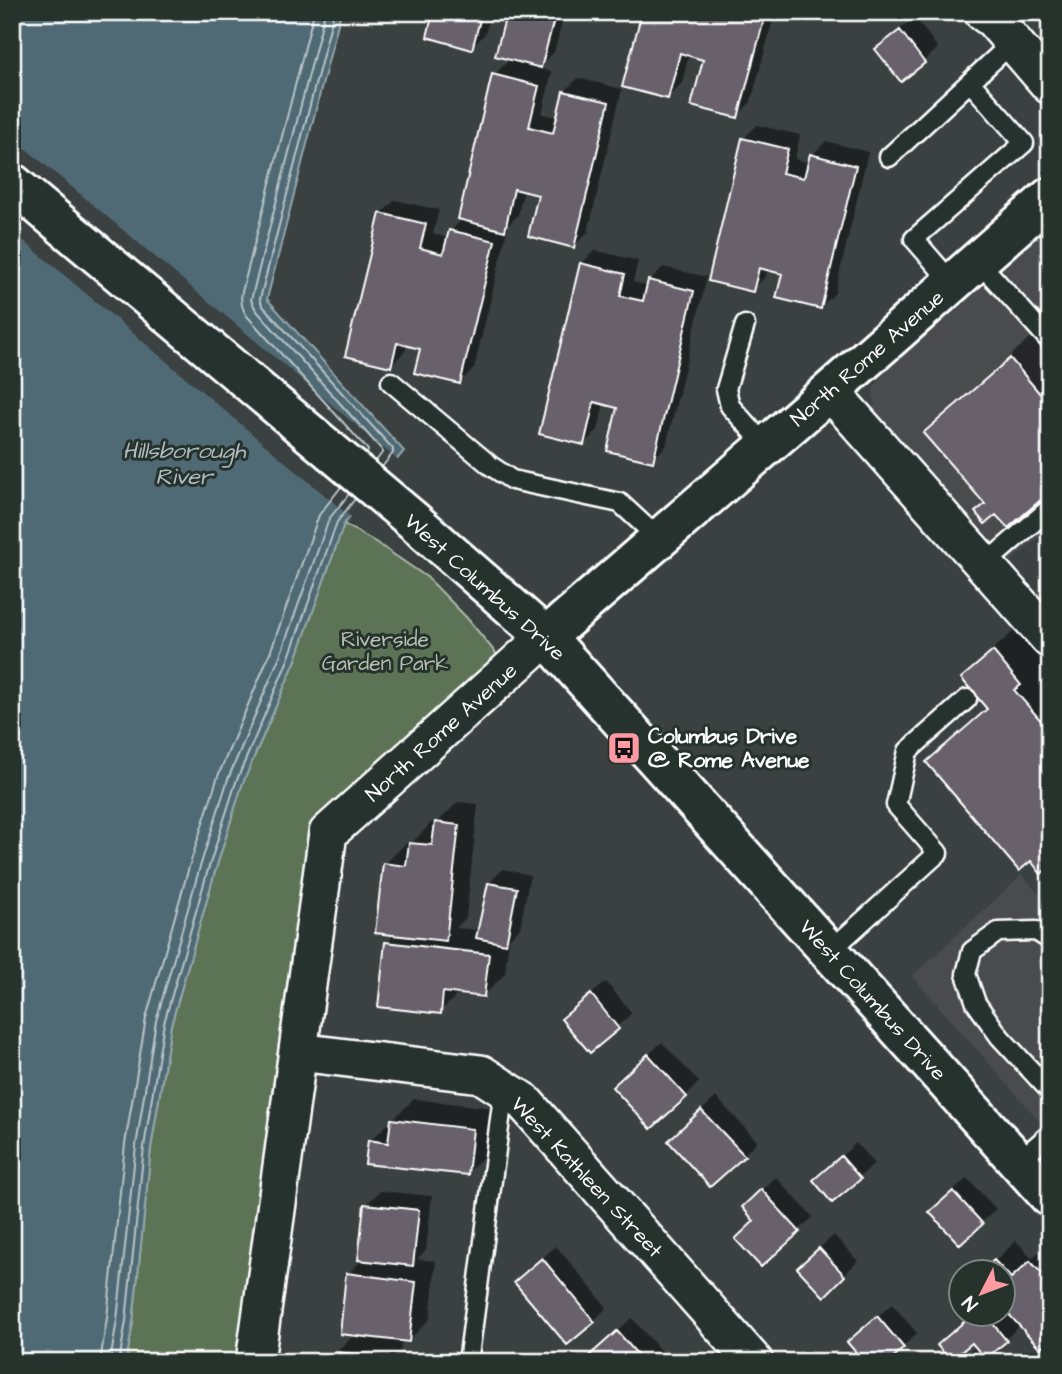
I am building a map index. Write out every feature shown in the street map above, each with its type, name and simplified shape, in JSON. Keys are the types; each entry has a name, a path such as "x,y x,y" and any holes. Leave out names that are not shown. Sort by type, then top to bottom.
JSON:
{"main road":[{"name":"West Columbus Drive","path":"12,183 414,522 546,637 1050,1197"},
{"name":"North Rome Avenue","path":"546,637 1050,197"}],"street":[{"path":"983,12 993,19 1050,85"},
{"path":"830,391 1050,639"},
{"name":"North Rome Avenue","path":"255,1362 328,833 546,637"},
{"name":"West Kathleen Street","path":"298,1052 481,1074 505,1089 524,1102 754,1362"}],"lane":[{"path":"889,157 1013,42"},
{"path":"970,82 1024,143 914,239 965,272 1050,341"},
{"path":"745,325 726,389 730,406 766,446"},
{"path":"391,382 491,466 512,480 620,503 659,538"},
{"path":"984,565 1050,508"},
{"path":"830,951 938,853 895,805 908,751 967,699"},
{"path":"1050,940 1036,931 998,932 972,951 966,974 976,1003 1000,1037 1050,1091"},
{"path":"471,1359 505,1089"},
{"path":"1018,1162 1050,1134"}],"shaded area":[{"path":"1040,233 1046,241 1050,238 1050,527 1005,567 905,453 874,409 873,389 882,375"},
{"path":"1022,875 1050,907 1050,1133 912,976"}],"green space":[{"name":"Riverside Garden Park","path":"344,524 428,578 467,618 499,657 311,827 236,1362 126,1362 133,1322 151,1148 171,1025 242,785 295,662"}],"water":[{"name":"Hillsborough River","path":"12,12 341,12 267,299 404,451 344,524 295,662 242,785 214,875 171,1025 151,1148 133,1322 126,1362 12,1362"}],"pier":[{"path":"12,137 400,462 353,519 12,231"}],"building":[{"path":"433,12 482,12 472,50 427,37"},
{"path":"496,12 556,12 541,68 495,56 506,15"},
{"path":"642,12 766,12 738,118 691,106 703,60 680,53 668,99 622,87"},
{"path":"900,30 925,63 901,82 875,49"},
{"path":"492,74 539,86 529,127 553,133 563,91 609,102 574,248 528,236 538,195 514,189 505,231 458,219"},
{"path":"742,138 788,149 782,173 804,178 810,154 856,166 821,309 776,298 782,274 759,268 753,292 708,281"},
{"path":"380,213 426,224 420,248 443,254 449,230 495,241 460,384 414,373 420,349 397,343 391,367 345,356"},
{"path":"580,263 625,274 620,296 643,301 648,280 694,291 653,462 607,451 617,408 594,402 584,445 539,434"},
{"path":"1010,358 1041,395 1050,388 1050,482 1047,485 1050,492 1008,528 996,515 985,524 975,512 985,504 923,433"},
{"path":"993,651 1021,685 1014,690 1050,731 1050,866 1041,874 1031,861 1019,871 926,762 987,709 961,678"},
{"path":"435,822 459,825 446,941 375,933 383,863 406,866 409,843 432,845"},
{"path":"488,883 517,888 506,944 476,938"},
{"path":"385,942 489,954 484,997 443,992 441,1014 378,1007"},
{"path":"591,994 619,1029 590,1053 561,1019"},
{"path":"648,1054 687,1097 651,1129 612,1087"},
{"path":"701,1110 745,1156 710,1187 668,1141"},
{"path":"391,1119 473,1129 468,1175 365,1164 368,1140 388,1143"},
{"path":"841,1156 861,1179 832,1203 813,1180"},
{"path":"761,1189 800,1232 761,1267 735,1239 754,1221 742,1207"},
{"path":"953,1191 983,1224 960,1245 929,1212"},
{"path":"364,1204 419,1210 413,1266 358,1260"},
{"path":"819,1248 845,1276 824,1297 797,1268"},
{"path":"542,1258 595,1322 567,1345 514,1282"},
{"path":"1030,1261 1050,1282 1050,1339 1040,1348 1016,1322 1016,1274"},
{"path":"346,1273 416,1282 409,1342 340,1334"},
{"path":"877,1316 904,1348 888,1362 864,1362 847,1342"},
{"path":"957,1328 996,1328 1007,1341 985,1359 972,1343 950,1361 937,1345"},
{"path":"617,1331 644,1362 582,1362"},
{"path":"335,1352 382,1357 381,1362 334,1362"}],"place":[{"name":"Columbus Drive @ Rome Avenue","path":"624,748"}]}
